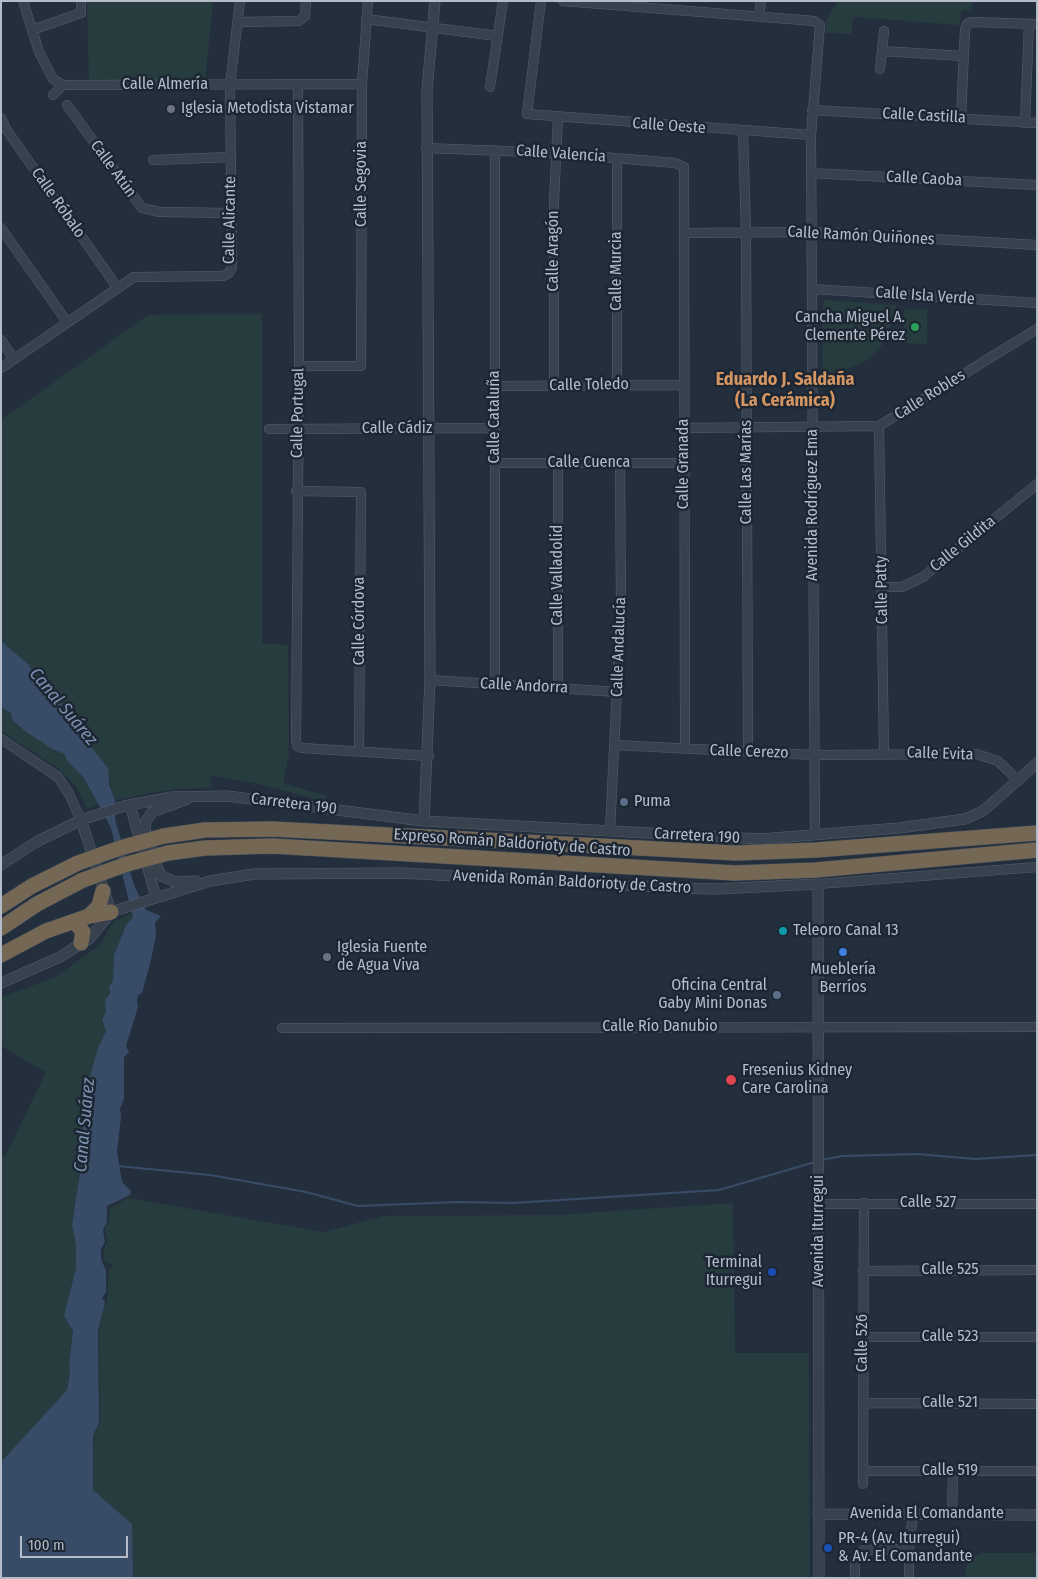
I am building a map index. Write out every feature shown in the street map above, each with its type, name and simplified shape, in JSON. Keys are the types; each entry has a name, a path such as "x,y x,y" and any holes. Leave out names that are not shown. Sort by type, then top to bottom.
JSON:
{"highway":[{"name":"Expreso Román Baldorioty de Castro","path":"1,906 32,886 78,863 120,848 164,836 205,830 272,829 736,853 816,850 1037,833"},
{"name":"Expreso Román Baldorioty de Castro","path":"1,928 37,904 83,880 127,864 168,853 205,848 272,846 736,873 816,870 1037,850"},
{"path":"89,916 99,906 104,891"},
{"path":"1,955 46,931 89,916 117,910"},
{"path":"75,922 83,932 81,943"}],"street":[{"path":"23,1 39,52 52,79 63,85 53,95"},
{"path":"32,30 81,13 81,1"},
{"name":"Calle Alicante","path":"1,368 117,286 134,277 223,276 229,273 232,266 230,85 240,1"},
{"path":"238,22 299,21 304,17 306,1"},
{"name":"Calle Segovia","path":"299,366 361,366 362,84 368,1"},
{"path":"424,821 430,680 426,148 427,90 435,1"},
{"path":"490,87 503,1"},
{"name":"Calle Oeste","path":"541,1 527,114 743,132 810,135"},
{"path":"563,1 633,4 696,12 759,16 761,1"},
{"path":"696,12 697,1"},
{"name":"Avenida Rodríguez Ema","path":"759,16 814,21 820,25 810,135 815,835"},
{"path":"366,19 497,36"},
{"path":"961,118 963,56 967,24 972,22 1033,24 1025,122"},
{"path":"880,69 884,31"},
{"path":"882,51 963,56"},
{"name":"Calle Almería","path":"63,85 298,86 362,84"},
{"name":"Calle Portugal","path":"298,86 299,429 296,491 296,740 297,746 302,748 359,751"},
{"name":"Calle Atún","path":"67,105 142,208 160,212 231,213"},
{"name":"Calle Castilla","path":"812,110 1037,123"},
{"name":"Calle Aragón","path":"554,386 555,153 558,117"},
{"name":"Calle Róbalo","path":"1,118 6,129 117,286"},
{"name":"Calle Las Marías","path":"743,132 746,233 748,753"},
{"name":"Calle Valencia","path":"426,148 555,153 675,162 684,167 684,178"},
{"name":"Calle Cataluña","path":"495,150 495,684"},
{"path":"153,160 230,157"},
{"name":"Calle Murcia","path":"617,158 617,384"},
{"name":"Calle Caoba","path":"810,172 1037,186"},
{"name":"Calle Granada","path":"684,178 685,749"},
{"path":"1,228 67,322"},
{"name":"Calle Ramón Quiñones","path":"685,233 811,232 1037,245"},
{"name":"Calle Isla Verde","path":"812,289 1037,303"},
{"name":"Calle Robles","path":"684,428 879,426 1037,329"},
{"path":"1,340 14,359"},
{"name":"Calle Toledo","path":"494,386 683,385"},
{"name":"Calle Patty","path":"879,426 884,754"},
{"name":"Calle Cádiz","path":"269,429 494,428"},
{"name":"Calle Valladolid","path":"558,462 558,688"},
{"name":"Calle Cuenca","path":"495,463 684,463"},
{"name":"Calle Andalucía","path":"610,831 621,609 620,463"},
{"name":"Calle Gildita","path":"882,587 902,587 923,577 1037,484"},
{"name":"Calle Córdova","path":"296,491 361,492 359,751"},
{"name":"Calle Andorra","path":"430,680 618,692"},
{"path":"1,739 58,777 69,794 81,820 104,891 117,910 98,930 60,957 1,983"},
{"name":"Calle Cerezo","path":"615,745 748,753 814,755 884,754"},
{"path":"359,751 428,756"},
{"name":"Calle Evita","path":"884,754 976,754 998,761 1018,780"},
{"name":"Carretera 190","path":"1,865 36,842 95,815 127,805 172,797 200,795 227,796 424,821 745,839 899,828 965,819 983,811 1037,763"},
{"path":"200,795 152,812 146,821 145,830 160,875 174,882 210,881"},
{"path":"127,805 159,896"},
{"name":"Avenida Román Baldorioty de Castro","path":"117,910 210,881 254,874 401,873 716,889 818,884 1037,867"},
{"name":"Avenida Iturregui","path":"818,884 819,1578"},
{"name":"Calle Río Danubio","path":"282,1028 1037,1026"},
{"name":"Calle 526","path":"863,1484 864,1203"},
{"name":"Calle 527","path":"819,1204 1037,1204"},
{"name":"Calle 525","path":"863,1270 1037,1270"},
{"name":"Calle 523","path":"863,1337 1037,1337"},
{"name":"Calle 521","path":"863,1403 1037,1404"},
{"name":"Calle 519","path":"863,1472 1037,1470"},
{"path":"952,1514 953,1472"},
{"name":"Avenida El Comandante","path":"818,1514 1037,1515"},
{"path":"909,1578 909,1549 913,1514"},
{"path":"855,1578 855,1562 858,1554 864,1550 909,1549"}],"green space":[{"path":"87,1 213,1 205,81 89,83"},
{"path":"838,1 972,1 971,11 961,11 960,25 853,17 851,34 826,33 826,21"},
{"path":"825,300 896,305 889,334 879,349 865,361 834,375 822,375 823,303"},
{"name":"Cancha Miguel A. Clemente Pérez","path":"904,309 927,310 927,344 903,343"},
{"path":"262,314 262,643 288,645 289,755 283,783 326,796 326,802 255,783 210,776 212,787 168,790 115,800 107,774 89,745 90,741 82,734 82,723 77,717 64,709 55,694 45,690 28,664 1,641 1,420 148,315"},
{"path":"1,707 11,713 12,721 25,731 52,749 59,750 65,754 67,761 84,778 98,805 87,808 76,786 59,769 1,731"},
{"path":"131,914 133,920 126,925 114,955 113,980 105,1003 106,1012 102,1023 106,1031 98,1048 91,1072 90,1091 83,1104 86,1116 80,1136 82,1159 72,1225 76,1245 76,1268 64,1316 73,1331 67,1390 1,1462 1,1156 5,1157 46,1072 1,1046 1,997 56,977 100,945 114,921"},
{"path":"127,1198 325,1232 383,1216 556,1215 733,1203 735,1353 809,1353 810,1578 133,1578 133,1565 93,1490 94,1435 100,1423 99,1331 103,1309 107,1303 109,1271 112,1267 112,1264 102,1260 105,1256 103,1250 107,1242 105,1228 108,1224 110,1209"},
{"path":"982,1553 1037,1553 1037,1578 965,1578 967,1564 976,1555"}],"water":[{"name":"Canal Suárez","path":"1,641 28,664 45,690 58,696 64,709 79,718 82,734 90,741 89,745 108,768 109,784 115,800 115,819 134,885 146,910 161,916 155,923 156,935 151,960 142,993 138,995 138,1007 126,1046 129,1052 124,1057 124,1099 120,1109 121,1117 117,1152 122,1182 131,1191 130,1195 107,1206 107,1222 103,1230 105,1242 101,1249 101,1259 106,1271 106,1292 102,1298 105,1302 98,1331 99,1423 93,1436 93,1490 132,1524 133,1578 1,1578 1,1462 67,1390 73,1331 64,1316 76,1268 76,1245 72,1225 82,1159 80,1136 86,1116 83,1105 90,1091 91,1072 98,1048 106,1031 102,1020 106,1012 105,1000 110,993 109,987 113,980 114,955 126,925 133,918 111,828 84,778 67,761 65,754 52,749 25,731 12,720 11,713 1,707"}],"waterway":[{"path":"822,1160 842,1156 918,1154 975,1159 1037,1155"},
{"path":"118,1166 210,1175 306,1192 358,1206 457,1202 513,1203 719,1190 815,1162"}],"place":[{"name":"Iglesia Metodista Vistamar","path":"171,109"},
{"name":"Cancha Miguel A. Clemente Pérez","path":"915,327"},
{"name":"Puma","path":"624,802"},
{"name":"Teleoro Canal 13","path":"783,931"},
{"name":"Mueblería Berríos","path":"843,952"},
{"name":"Iglesia Fuente de Agua Viva","path":"327,957"},
{"name":"Oficina Central Gaby Mini Donas","path":"777,995"},
{"name":"Fresenius Kidney Care Carolina","path":"731,1080"},
{"name":"Terminal Iturregui","path":"772,1272"},
{"name":"PR-4 (Av. Iturregui) & Av. El Comandante","path":"828,1548"}],"district":[{"name":"Eduardo J. Saldaña (La Cerámica)","path":"785,390"}]}
